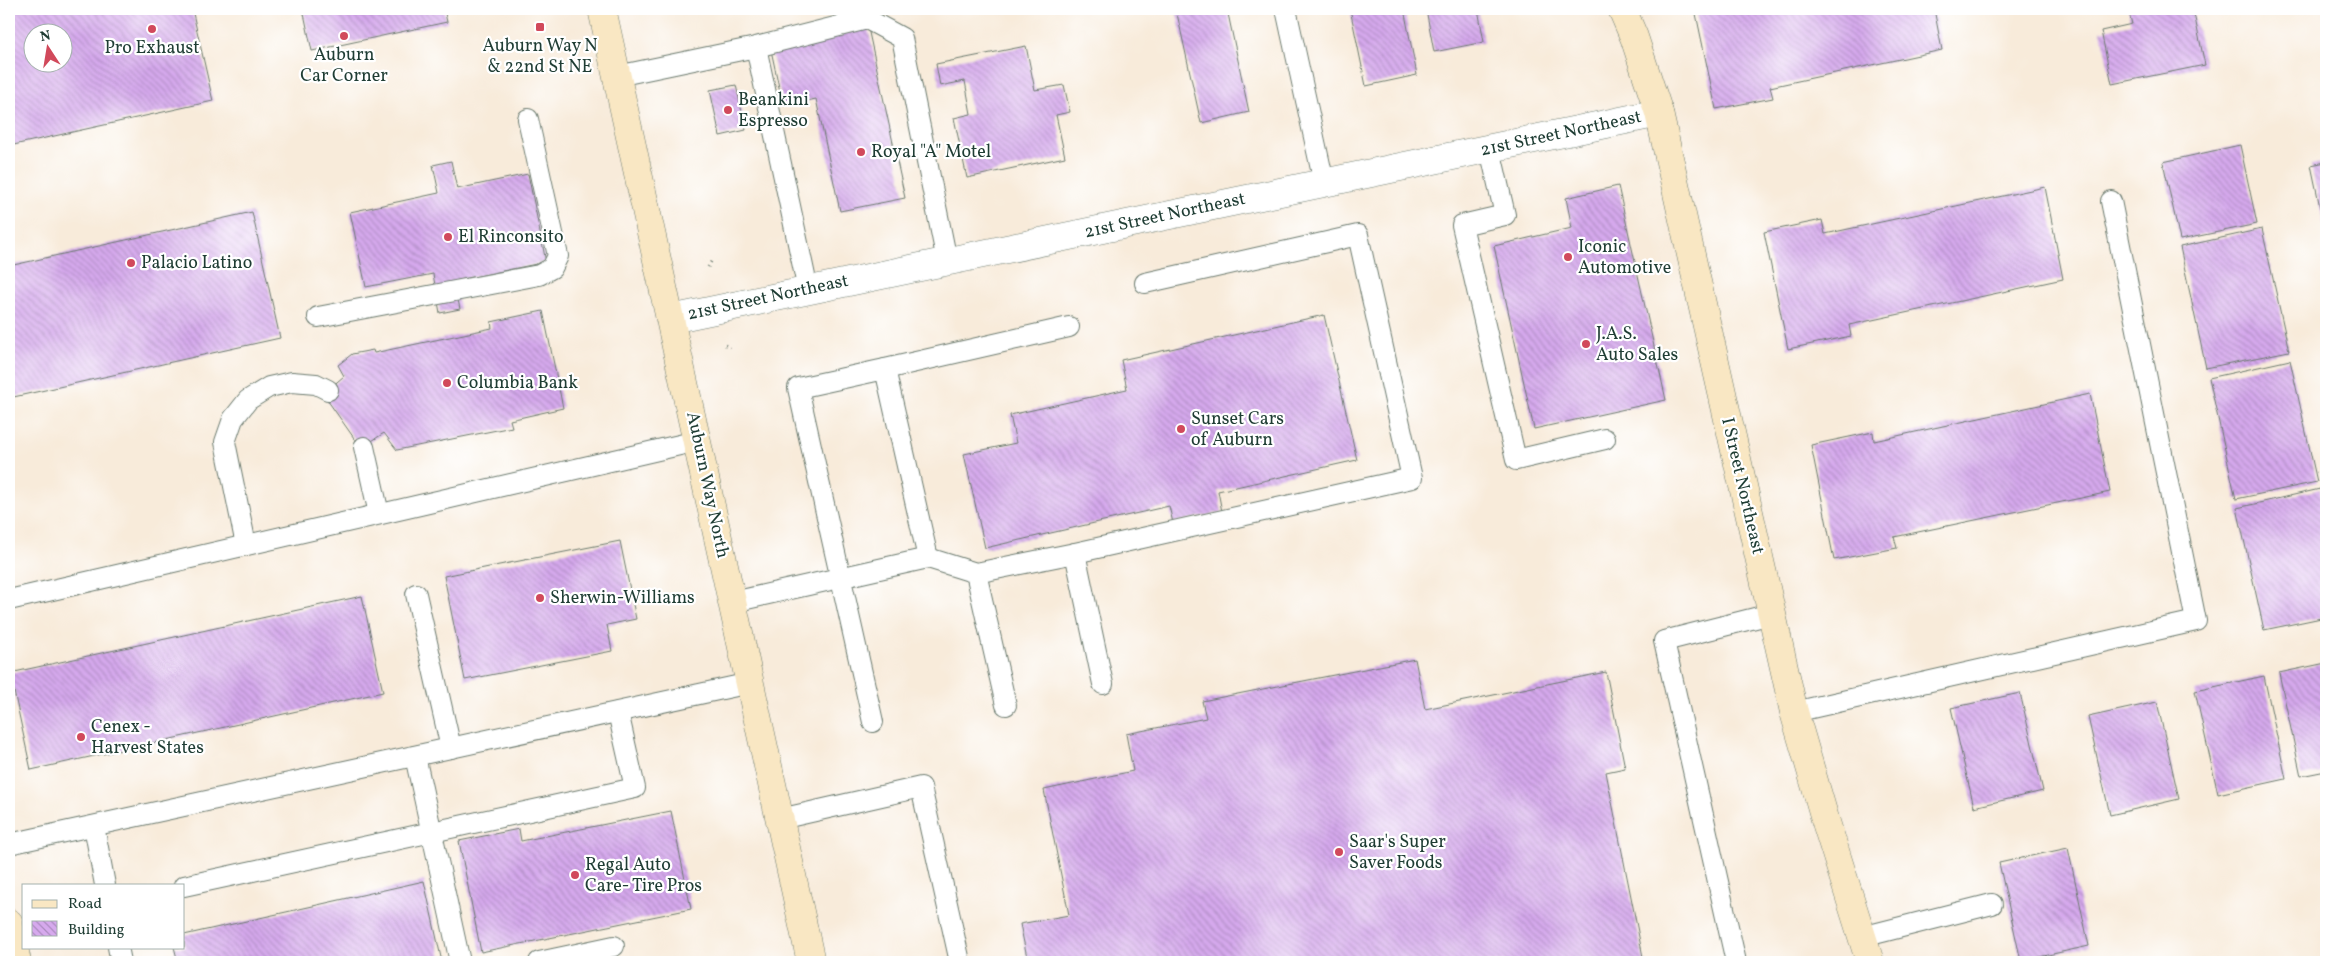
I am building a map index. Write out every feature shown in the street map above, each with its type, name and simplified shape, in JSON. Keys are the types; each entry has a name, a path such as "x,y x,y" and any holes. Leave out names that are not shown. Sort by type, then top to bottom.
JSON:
{"street":[{"name":"Auburn Way North","path":"602,9 811,962"},
{"name":"I Street Northeast","path":"1622,9 1634,37 1659,114 1794,712 1866,950"},
{"name":"21st Street Northeast","path":"671,319 1659,114"},
{"path":"9,923 17,962"}],"lane":[{"path":"1286,9 1324,183"},
{"path":"617,76 756,47 867,19 902,38 947,261"},
{"path":"756,47 808,290"},
{"path":"318,317 539,275 552,268 558,256 528,119"},
{"path":"1490,149 1505,215 1462,225 1516,460 1605,439"},
{"path":"1794,712 2196,621 2111,201"},
{"path":"733,602 928,558 976,573 1075,553 1412,478 1358,235 1145,282"},
{"path":"873,722 798,388 1069,327"},
{"path":"885,369 928,558"},
{"path":"246,545 225,442 233,419 248,400 269,387 292,382 316,384 328,390"},
{"path":"9,600 697,441"},
{"path":"364,447 379,514"},
{"path":"1075,553 1103,684"},
{"path":"976,573 1006,705"},
{"path":"416,594 451,748"},
{"path":"1736,962 1664,641 1771,614"},
{"path":"9,844 750,683"},
{"path":"185,886 635,788 618,712"},
{"path":"415,756 460,962"},
{"path":"780,819 921,787 960,962"},
{"path":"94,826 105,884"},
{"path":"1866,950 1992,904"},
{"path":"538,962 614,946"},
{"path":"118,948 121,962"}],"path":[{"path":"708,266 712,260"},
{"path":"724,344 733,349"}],"building":[{"path":"9,9 192,9 213,101 9,146"},
{"name":"Auburn Car Corner","path":"303,9 444,9 447,22 312,51"},
{"path":"1176,9 1227,9 1249,112 1201,123"},
{"path":"1350,9 1404,9 1417,75 1366,86"},
{"path":"1426,9 1478,9 1484,42 1434,52"},
{"path":"1695,9 1934,9 1942,50 1770,87 1773,98 1716,109"},
{"path":"2128,9 2193,9 2205,65 2112,84 2101,31 2132,24"},
{"name":"Royal \"A\" Motel","path":"868,28 905,198 840,211 816,99 783,106 771,50"},
{"path":"1026,46 1035,90 1064,85 1070,112 1056,115 1065,157 967,178 954,118 971,114 965,81 940,86 936,64"},
{"name":"Beankini Espresso","path":"736,85 746,130 720,136 710,90"},
{"path":"2240,145 2257,224 2180,240 2163,162"},
{"name":"El Rinconsito","path":"451,161 457,189 528,174 546,262 454,281 460,309 440,313 433,274 366,287 350,212 439,193 433,165"},
{"path":"2326,162 2326,231 2325,231 2311,165"},
{"path":"1618,186 1666,400 1534,429 1494,246 1572,228 1566,198"},
{"path":"2045,187 2063,279 1849,325 1851,336 1788,349 1764,232 1822,220 1825,234"},
{"path":"252,212 280,338 9,398 9,266"},
{"path":"2262,229 2289,351 2206,368 2180,247"},
{"name":"Columbia Bank","path":"543,311 563,408 510,420 512,427 397,450 384,433 361,448 323,394 344,376 338,365 352,354 373,350 374,353 492,328 491,322"},
{"name":"Sunset Cars of Auburn","path":"1324,315 1357,460 1218,491 1222,512 1173,523 1169,506 985,548 964,454 1016,443 1010,415 1127,389 1121,360"},
{"path":"2290,360 2317,482 2236,499 2209,378"},
{"path":"2090,394 2110,492 1894,537 1897,548 1834,560 1811,445 1873,432 1874,441"},
{"path":"2320,489 2326,518 2326,617 2264,630 2237,508"},
{"name":"Sherwin-Williams","path":"620,541 636,619 607,625 612,651 465,680 444,576"},
{"path":"362,596 383,692 31,770 10,673"},
{"name":"Saar's Super Saver Foods","path":"1415,659 1425,709 1606,672 1625,768 1606,772 1644,962 1014,962 1014,960 1027,957 1020,924 1069,915 1044,790 1133,771 1126,734 1206,718 1202,701"},
{"path":"2326,663 2326,771 2301,776 2279,673"},
{"path":"2264,676 2286,779 2218,794 2195,691"},
{"path":"2020,693 2043,791 1974,807 1951,708"},
{"path":"2157,702 2179,799 2110,815 2088,717"},
{"name":"Regal Auto Care- Tire Pros","path":"671,811 691,909 481,952 459,841 519,829 521,841"},
{"path":"2068,848 2089,946 2021,961 1999,863"},
{"path":"424,881 442,962 178,962 174,948 185,948 185,935"}],"place":[{"name":"Auburn Way N & 22nd St NE","path":"540,27"},
{"name":"Pro Exhaust","path":"152,29"},
{"name":"Auburn Car Corner","path":"344,36"},
{"name":"Beankini Espresso","path":"728,110"},
{"name":"Royal \"A\" Motel","path":"861,152"},
{"name":"El Rinconsito","path":"448,237"},
{"name":"Iconic Automotive","path":"1568,257"},
{"name":"Palacio Latino","path":"131,263"},
{"name":"J.A.S. Auto Sales","path":"1586,344"},
{"name":"Columbia Bank","path":"447,383"},
{"name":"Sunset Cars of Auburn","path":"1181,429"},
{"name":"Sherwin-Williams","path":"540,598"},
{"name":"Cenex - Harvest States","path":"81,737"},
{"name":"Saar's Super Saver Foods","path":"1339,852"},
{"name":"Regal Auto Care- Tire Pros","path":"575,875"}]}
